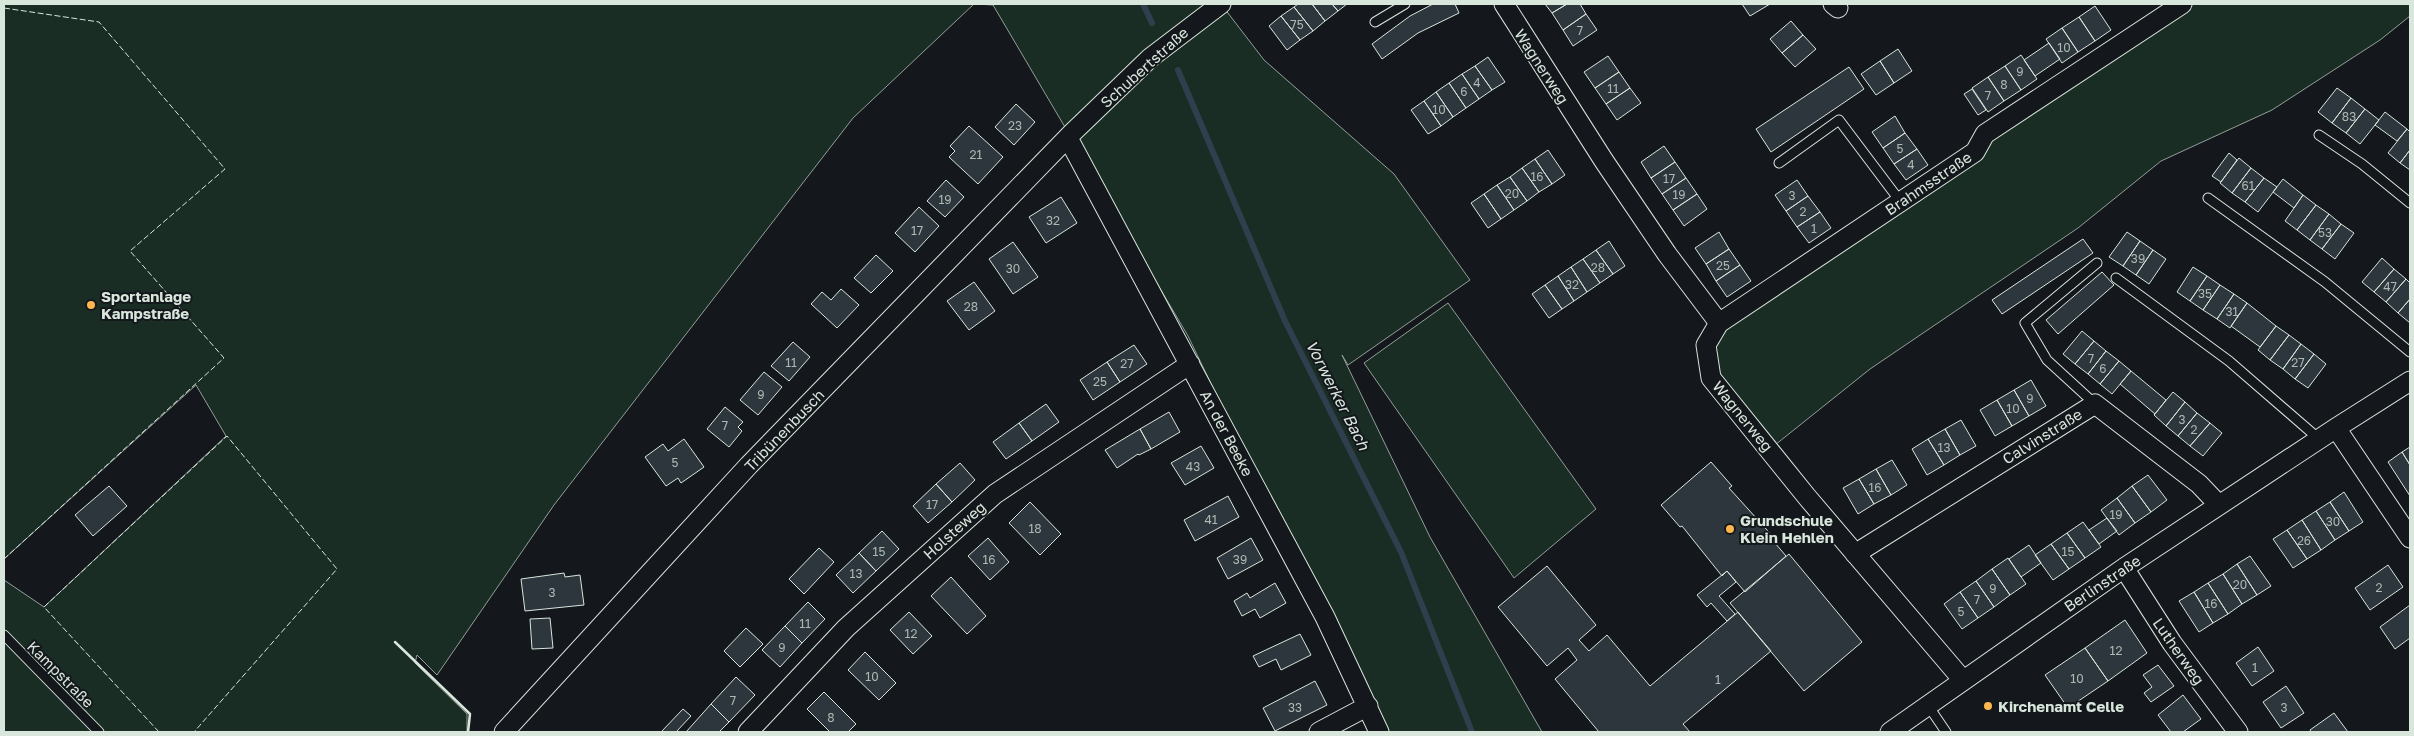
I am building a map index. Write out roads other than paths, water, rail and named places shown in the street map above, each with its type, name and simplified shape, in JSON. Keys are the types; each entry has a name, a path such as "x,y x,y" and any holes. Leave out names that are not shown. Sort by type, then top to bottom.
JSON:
{"street":[{"name":"Schubertstraße","path":"1069,136 1150,58 1222,4"},
{"name":"Wagnerweg","path":"1504,4 1630,200 1667,254 1719,323 1706,345 1711,378 1855,554 1962,679"},
{"name":"Brahmsstraße","path":"1719,323 1975,152 1985,134 2182,4"},
{"name":"An der Beeke","path":"1069,136 1325,618 1368,706 1378,732"},
{"name":"Tribünenbusch","path":"504,732 749,465 1069,136"},
{"name":"Holsteweg","path":"748,732 846,628 995,494 1190,364"},
{"name":"Berlinstraße","path":"1890,732 1962,679 2124,568 2410,381"},
{"name":"Calvinstraße","path":"1855,554 2095,404 2199,484 2219,505"},
{"path":"2336,428 2410,538"},
{"name":"Lutherweg","path":"2124,568 2172,643 2238,732"},
{"path":"1319,732 1368,706"}],"lane":[{"path":"1375,22 1405,4"},
{"path":"1779,163 1840,120 1900,202"},
{"path":"2319,135 2362,164 2410,203"},
{"path":"2208,198 2325,282 2410,352"},
{"path":"2095,404 2047,360 2025,323 2097,263"},
{"path":"2116,278 2229,361 2319,439"},
{"name":"Kampstraße","path":"4,635 99,732"},
{"path":"1927,704 1946,732"}],"waterway":[{"name":"Vorwerker Bach","path":"1143,4 1152,23"},
{"name":"Vorwerker Bach","path":"1178,70 1285,321 1401,552 1472,732"}],"place":[{"name":"Sportanlage Kampstraße","path":"91,305"},
{"name":"Grundschule Klein Hehlen","path":"1730,529"},
{"name":"Kirchenamt Celle","path":"1988,706"}]}
